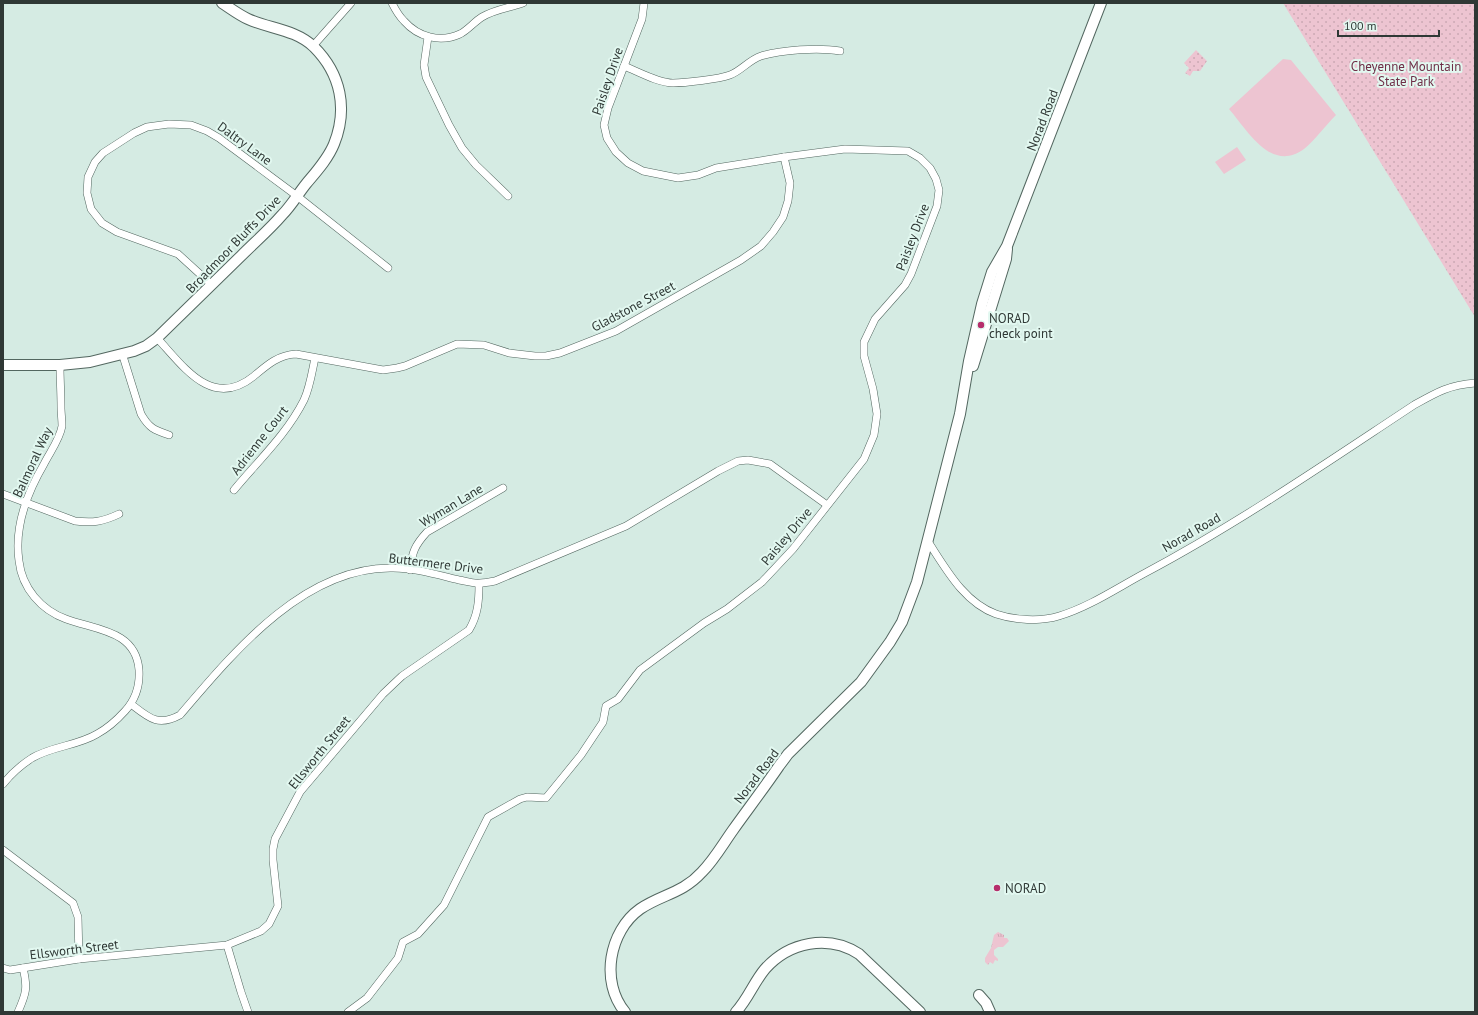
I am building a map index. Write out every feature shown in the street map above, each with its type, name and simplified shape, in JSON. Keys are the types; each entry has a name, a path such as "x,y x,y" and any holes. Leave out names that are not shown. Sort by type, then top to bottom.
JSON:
{"street":[{"name":"Broadmoor Bluffs Drive","path":"3,365 60,365 90,362 146,346 157,338 283,215 333,146 338,132 341,115 341,100 337,83 322,56 313,46 299,36 285,30 246,19 222,3"},
{"path":"313,46 351,3"},
{"path":"392,3 402,20 414,31 428,37 448,38 461,33 482,17 496,10 523,3"},
{"name":"Paisley Drive","path":"348,1012 367,998 398,958 403,942 418,934 444,905 488,817 520,799 527,797 546,798 581,755 603,722 606,706 618,699 640,670 704,622 727,609 762,582 793,549 864,459 874,435 877,414 873,389 864,356 864,342 875,319 905,285 911,274 937,206 939,190 936,179 930,168 920,158 908,151 845,149 716,168 698,175 678,178 643,171 628,163 616,152 607,138 604,125 608,108 642,19 644,3"},
{"name":"Norad Road","path":"625,1012 616,997 610,975 611,958 618,936 630,918 640,910 685,888 704,871 784,760 861,682 890,642 902,622 917,582 964,394 1006,259 1007,246 1101,3"},
{"path":"428,37 424,65 426,77 446,119 462,148 476,165 508,196"},
{"path":"624,66 659,80 671,83 731,75 760,56 825,48 840,51"},
{"name":"Daltry Lane","path":"212,285 178,254 117,232 102,223 91,209 87,193 88,177 95,162 103,153 134,133 147,127 169,124 191,125 207,131 219,138 297,196 388,268"},
{"name":"Gladstone Street","path":"157,338 190,375 201,383 213,387 225,388 244,384 271,362 288,355 296,354 383,370 397,368 457,344 484,344 516,354 535,356 546,356 560,353 616,331 741,260 761,246 783,217 788,201 790,183 784,157"},
{"path":"122,354 141,414 146,423 153,429 169,435"},
{"name":"Adrienne Court","path":"234,490 293,420 309,386 315,358"},
{"name":"Balmoral Way","path":"3,784 13,773 31,758 50,749 96,735 114,723 131,704 139,688 139,669 136,655 126,641 106,630 65,619 35,598 24,584 19,563 17,544 19,526 26,503 41,468 56,441 62,426 60,365"},
{"name":"Norad Road","path":"927,540 958,584 976,603 995,614 1018,618 1041,619 1058,616 1078,609 1172,558 1262,505 1414,405 1441,390 1456,385 1475,383"},
{"name":"Buttermere Drive","path":"131,704 154,720 163,721 180,715 224,664 260,628 314,589 350,573 375,568 394,568 479,584 495,581 626,526 718,471 738,461 748,460 770,464 827,505"},
{"name":"Wyman Lane","path":"410,570 412,554 418,542 427,532 504,488"},
{"path":"3,494 74,520 98,522 119,514"},
{"name":"Ellsworth Street","path":"3,968 10,970 79,959 227,945 261,932 269,924 278,906 273,849 275,839 300,792 383,694 402,676 469,630 474,622 479,608 479,584"},
{"path":"3,850 73,903 78,917 79,959"},
{"path":"736,1012 772,961 791,948 803,944 817,943 831,944 849,948 854,951 920,1012"},
{"path":"227,945 248,1012"},
{"path":"18,1012 25,997 27,983 23,968"},
{"path":"979,995 986,1003 990,1012"}],"green space":[{"name":"Cheyenne Mountain State Park","path":"1283,3 1475,3 1475,317"},
{"path":"1196,50 1207,61 1200,71 1193,71 1190,76 1185,73 1189,68 1184,63"},
{"path":"1283,59 1291,60 1336,115 1304,149 1292,155 1281,156 1271,153 1252,138 1229,109"},
{"path":"1237,147 1246,160 1224,174 1215,162"},
{"path":"998,932 1004,935 1004,938 1007,938 1009,941 1003,947 998,947 994,950 994,955 998,961 995,960 993,964 990,962 988,965 985,962 985,958 991,948 994,935"}],"place":[{"name":"NORAD check point","path":"981,325"},
{"name":"NORAD","path":"997,888"}]}
